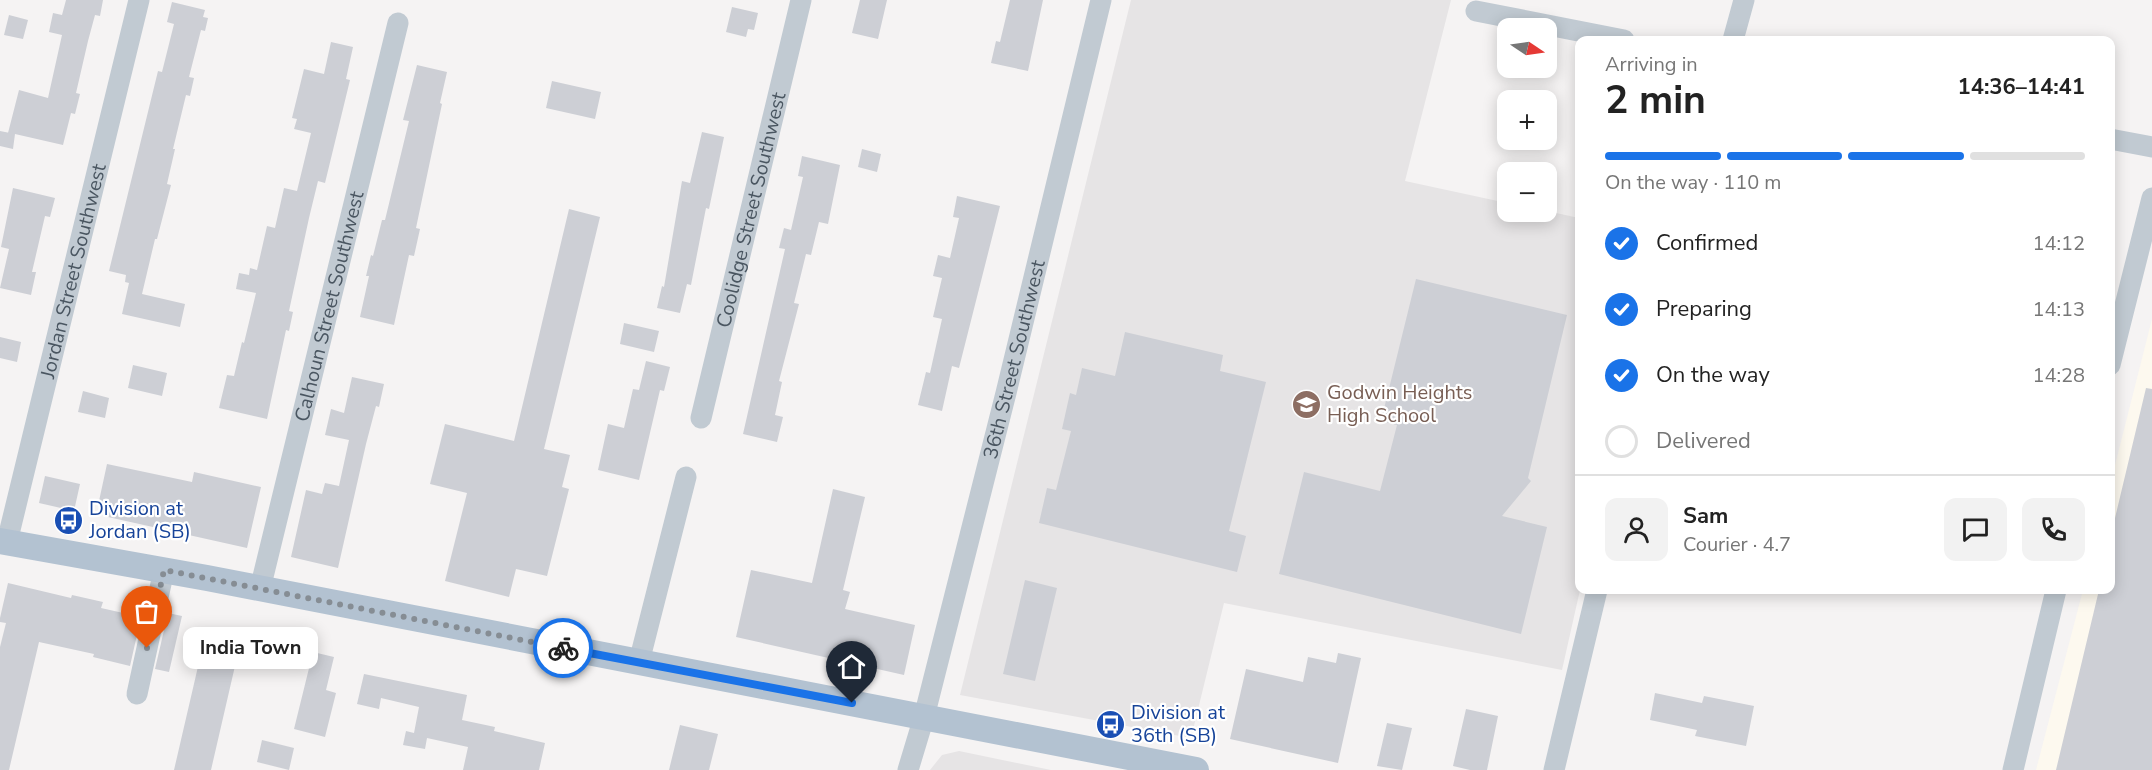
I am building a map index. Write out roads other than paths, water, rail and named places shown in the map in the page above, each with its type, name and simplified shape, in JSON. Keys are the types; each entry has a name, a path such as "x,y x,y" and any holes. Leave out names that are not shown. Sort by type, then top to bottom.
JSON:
{"main road":[{"path":"4,542 164,570 1189,769"}],"street":[{"name":"Jordan Street Southwest","path":"4,542 139,0"},
{"name":"Coolidge Street Southwest","path":"701,418 801,0"},
{"name":"36th Street Southwest","path":"908,770 924,717 1006,393 1101,0"},
{"path":"1734,36 1744,0"},
{"path":"1476,12 1603,36"},
{"name":"Calhoun Street Southwest","path":"260,589 398,23"},
{"path":"2115,140 2152,147"},
{"path":"2115,345 2152,198"},
{"path":"639,662 686,477"},
{"path":"137,694 164,570"},
{"path":"1554,770 1596,594"},
{"path":"2013,770 2055,594"}],"place":[{"name":"Godwin Heights High School","path":"1306,404"},
{"name":"Division at Jordan (SB)","path":"68,520"},
{"name":"India Town","path":"147,648"},
{"name":"Division at 36th (SB)","path":"1110,724"}]}
